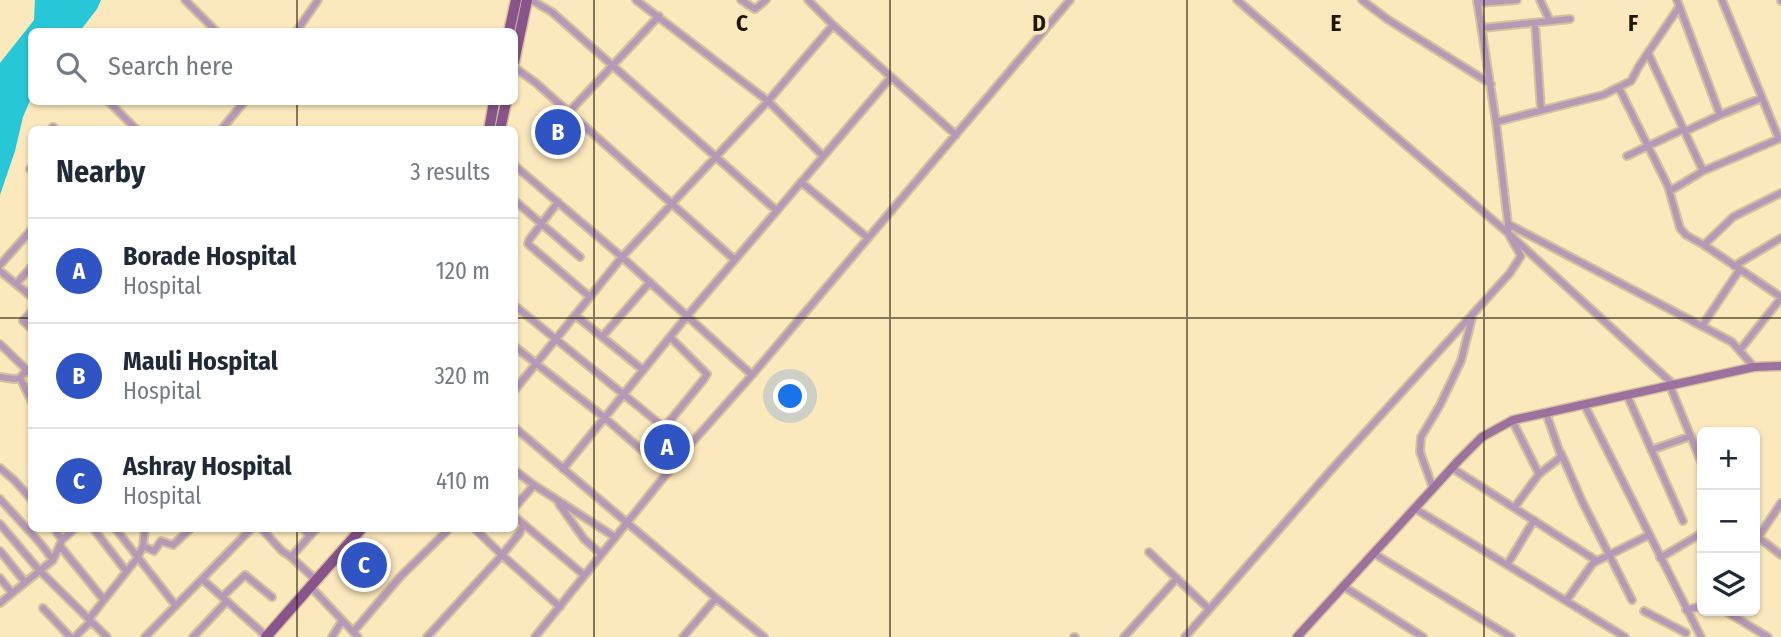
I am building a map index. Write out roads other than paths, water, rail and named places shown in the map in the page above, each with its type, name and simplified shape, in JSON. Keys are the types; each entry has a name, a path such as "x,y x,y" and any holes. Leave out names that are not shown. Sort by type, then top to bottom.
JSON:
{"main road":[{"path":"510,28 516,0"},
{"path":"518,48 529,0"},
{"path":"490,126 493,105"},
{"path":"501,126 505,105"},
{"path":"270,635 359,532"}],"street":[{"path":"185,0 213,28"},
{"path":"299,28 318,0"},
{"path":"529,0 552,12 777,211"},
{"path":"636,0 768,102 823,156"},
{"path":"741,0 755,9 766,0"},
{"path":"808,0 956,135"},
{"path":"548,637 538,634 688,447 1070,0"},
{"path":"1237,0 1508,233 1672,385 1697,451"},
{"path":"1362,0 1491,84"},
{"path":"1372,8 1380,0"},
{"path":"1185,637 1332,469 1510,273 1521,256 1508,233 1491,84 1477,2 1517,0"},
{"path":"1540,0 1550,21"},
{"path":"1670,191 1703,171 1780,138 1722,0"},
{"path":"1678,4 1720,115"},
{"path":"1496,122 1603,95 1631,81 1678,4"},
{"path":"569,112 659,16"},
{"path":"1482,28 1570,19"},
{"path":"1535,23 1541,110"},
{"path":"518,386 622,257 768,102 833,25"},
{"path":"1648,53 1703,171"},
{"path":"518,68 735,260"},
{"path":"563,469 687,316 891,77"},
{"path":"1619,88 1670,191 1682,232 1781,298 1740,350"},
{"path":"1627,156 1762,98"},
{"path":"112,105 133,126"},
{"path":"224,126 242,105"},
{"path":"518,168 622,257 752,375"},
{"path":"801,182 868,238"},
{"path":"1704,245 1733,217 1781,193"},
{"path":"558,202 529,240 530,246 590,297"},
{"path":"518,203 580,257"},
{"path":"1508,224 1732,342 1754,367"},
{"path":"0,265 28,234"},
{"path":"1702,326 1737,267 1781,238"},
{"path":"16,284 28,270"},
{"path":"0,271 28,294"},
{"path":"602,337 650,282"},
{"path":"518,308 688,447"},
{"path":"575,315 643,370"},
{"path":"1433,488 1420,452 1421,437 1461,361 1472,315"},
{"path":"664,428 706,374 670,337"},
{"path":"0,344 28,372"},
{"path":"518,349 605,418 668,473"},
{"path":"1299,636 1482,437 1512,420 1754,367 1781,366"},
{"path":"0,377 14,379 28,373"},
{"path":"20,377 28,394"},
{"path":"1627,395 1683,521"},
{"path":"1584,404 1701,637"},
{"path":"1546,413 1581,501 1632,600"},
{"path":"1512,420 1539,474"},
{"path":"518,430 764,637"},
{"path":"1651,450 1691,436"},
{"path":"1514,508 1539,474 1557,460 1561,453"},
{"path":"0,468 28,496"},
{"path":"1452,468 1597,561"},
{"path":"518,473 615,537"},
{"path":"518,503 534,485"},
{"path":"0,499 28,530"},
{"path":"556,499 584,539 601,554"},
{"path":"1760,534 1781,503"},
{"path":"1415,508 1625,637"},
{"path":"518,519 584,575"},
{"path":"1507,565 1534,520"},
{"path":"0,524 39,570 107,637"},
{"path":"427,637 502,555 520,534 524,524"},
{"path":"30,532 53,560"},
{"path":"56,532 61,543 104,600"},
{"path":"0,603 53,560 61,543 71,532"},
{"path":"96,532 126,571"},
{"path":"118,532 176,606"},
{"path":"43,608 73,637 90,620 138,557 145,532"},
{"path":"143,546 154,551 161,541 173,545 187,532"},
{"path":"145,637 248,532"},
{"path":"265,532 291,557 355,634 401,576 446,532"},
{"path":"306,532 310,536"},
{"path":"291,557 314,532"},
{"path":"478,532 560,607"},
{"path":"1566,601 1590,566 1649,535"},
{"path":"1660,558 1697,536"},
{"path":"1760,542 1781,555"},
{"path":"0,551 25,582"},
{"path":"1149,552 1209,609"},
{"path":"1373,553 1511,637"},
{"path":"196,636 245,575 272,597"},
{"path":"0,578 12,593"},
{"path":"1124,637 1177,578"},
{"path":"202,579 270,635"},
{"path":"1343,586 1423,637"},
{"path":"683,637 716,597"},
{"path":"1686,610 1697,607"},
{"path":"1644,611 1684,635 1693,624"},
{"path":"1733,616 1768,637"},
{"path":"332,637 342,621"}],"water":[{"path":"35,0 101,0 82,28 28,28 28,105 0,195 0,63 34,20"}],"place":[{"name":"Mauli Hospital","path":"558,132"},
{"name":"Borade Hospital","path":"667,447"},
{"name":"Ashray Hospital","path":"364,565"}]}
